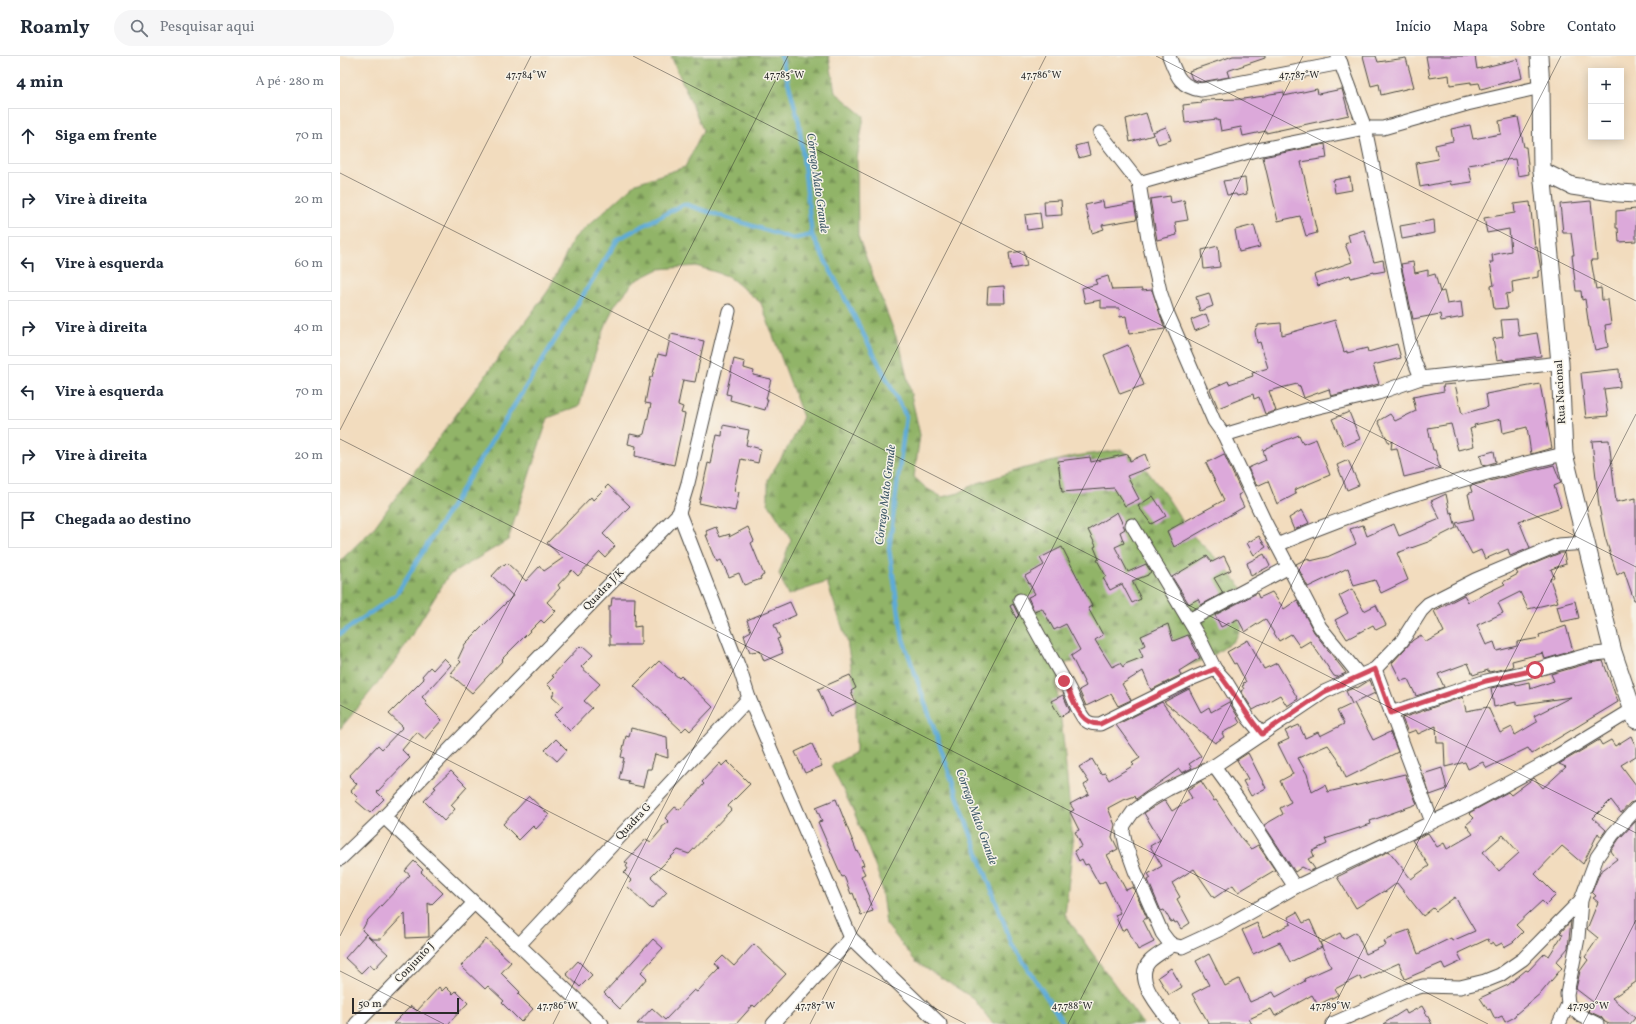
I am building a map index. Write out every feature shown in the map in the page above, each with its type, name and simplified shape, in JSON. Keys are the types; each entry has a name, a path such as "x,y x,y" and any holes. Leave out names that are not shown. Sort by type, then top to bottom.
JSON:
{"street":[{"path":"1169,56 1176,72 1185,85 1201,90 1339,60 1365,128 1412,355 1421,378"},
{"name":"Rua Nacional","path":"1539,56 1542,87 1542,171 1560,363 1564,454 1613,652 1634,715"},
{"path":"1140,183 1252,151 1365,128 1383,128 1467,104 1542,87"},
{"path":"1100,133 1140,183 1150,245 1160,291 1167,312 1214,421 1224,435 1277,545 1320,627 1360,676"},
{"path":"1542,171 1572,186 1636,194"},
{"name":"Quadra J/K","path":"340,859 384,817 679,513 688,483 729,311"},
{"path":"1224,435 1310,409 1378,392 1421,378 1560,363"},
{"path":"1277,545 1353,515 1465,479 1564,454"},
{"path":"679,513 740,670 749,698 851,938 940,1024"},
{"path":"1132,525 1189,620 1215,669 1225,680 1249,718 1262,734"},
{"path":"1586,543 1558,545 1475,580 1428,604 1421,611 1402,642 1375,669 1324,692 1214,766 1150,799 1133,812 1124,825 1124,839 1135,871 1156,920 1168,941 1173,945 1182,947 1221,929 1295,887 1464,807 1634,715"},
{"path":"1189,620 1289,567"},
{"path":"1020,600 1081,714 1092,724 1100,724 1193,678 1215,669"},
{"path":"1391,713 1486,681 1535,670 1587,655 1613,652"},
{"path":"1375,669 1432,822"},
{"name":"Quadra G","path":"519,945 749,698"},
{"path":"1214,766 1295,887"},
{"path":"1559,1024 1568,1004 1567,994 1578,938 1581,900 1598,856 1613,834 1636,809"},
{"path":"384,817 602,1024"},
{"path":"1332,1024 1408,990 1423,986 1460,987 1485,981 1500,975 1523,959 1581,900"},
{"name":"Conjunto J","path":"356,1024 474,903"},
{"path":"773,1024 851,938"},
{"path":"1172,1024 1148,992 1144,976 1149,962 1173,945"},
{"path":"1568,1004 1580,1016 1597,1024"}],"green space":[{"path":"671,56 829,56 835,92 864,116 857,159 858,236 901,350 920,435 914,477 926,488 942,497 959,493 975,484 1025,468 1076,456 1121,450 1142,464 1167,497 1190,533 1218,560 1244,590 1247,615 1235,640 1211,657 1179,669 1134,669 1085,661 1066,663 1056,683 1063,736 1073,843 1065,915 1143,1024 993,1024 973,998 916,962 886,924 880,879 854,812 831,766 856,752 856,698 847,641 827,582 788,595 779,574 791,539 768,503 768,479 793,439 803,417 761,303 728,276 696,266 659,269 635,281 614,306 598,345 579,406 548,418 508,540 448,576 395,662 340,729 340,561 373,529 548,291 574,238 636,183 685,167 703,130"}],"building":[{"path":"1233,56 1265,56 1265,58 1227,71 1229,77 1201,82 1192,79 1189,71"},
{"path":"1363,56 1376,56 1378,62 1406,58 1414,87 1381,95 1379,84 1371,86"},
{"path":"1426,56 1475,56 1477,69 1518,59 1522,78 1481,89 1479,83 1471,84 1471,82 1450,85 1449,75 1430,78"},
{"path":"1317,89 1318,94 1342,89 1349,115 1266,133 1266,131 1243,136 1241,127 1221,131 1219,120 1217,121 1217,119 1185,123 1183,105 1202,103 1201,100 1243,99 1284,92 1284,96"},
{"path":"1146,113 1153,135 1130,142 1126,119"},
{"path":"1518,117 1524,147 1526,147 1529,174 1518,176 1515,159 1495,161 1468,165 1472,182 1451,185 1450,181 1420,187 1416,163 1438,159 1435,145 1453,141 1451,129 1470,125 1473,139 1501,134 1499,121"},
{"path":"1166,127 1171,140 1158,144 1153,132"},
{"path":"1087,143 1090,155 1079,158 1075,146"},
{"path":"1325,144 1327,158 1301,162 1317,233 1306,236 1300,216 1278,221 1263,157"},
{"path":"1350,177 1352,190 1335,193 1333,180"},
{"path":"1245,178 1247,194 1237,196 1236,194 1227,195 1223,181"},
{"path":"1170,196 1171,203 1184,200 1188,220 1175,222 1177,235 1157,240 1150,199"},
{"path":"1061,200 1062,215 1045,216 1044,201"},
{"path":"1103,201 1104,208 1134,203 1137,219 1102,225 1104,229 1092,233 1085,205"},
{"path":"1591,201 1597,260 1591,260 1596,289 1601,288 1602,300 1608,300 1611,324 1605,325 1608,347 1595,350 1589,327 1585,299 1582,300 1581,291 1576,291 1571,233 1563,233 1560,204"},
{"path":"1530,202 1535,247 1537,247 1541,270 1538,271 1538,277 1512,282 1513,293 1506,294 1508,308 1494,309 1491,286 1494,285 1490,262 1493,262 1492,255 1511,251 1509,229 1487,233 1484,218 1515,213 1514,204"},
{"path":"1636,209 1636,241 1619,242 1618,228 1616,228 1616,211"},
{"path":"1040,213 1042,228 1027,230 1025,215"},
{"path":"1434,220 1435,233 1402,239 1400,226"},
{"path":"1254,225 1260,247 1239,252 1235,230"},
{"path":"1364,230 1374,262 1383,260 1385,271 1374,272 1351,278 1350,275 1318,286 1314,275 1352,262 1345,244 1350,242 1348,235"},
{"path":"1218,246 1220,267 1204,269 1202,250"},
{"path":"1024,251 1027,266 1011,269 1009,253"},
{"path":"1413,262 1415,273 1428,270 1428,276 1435,274 1440,292 1444,291 1447,304 1461,302 1463,317 1441,321 1440,314 1413,319 1401,264"},
{"path":"1108,276 1112,290 1152,290 1165,329 1129,334 1126,316 1120,317 1119,308 1101,308 1101,300 1085,303 1082,288 1097,284 1095,280"},
{"path":"1004,286 1005,303 987,303 988,287"},
{"path":"1209,293 1213,306 1200,311 1196,297"},
{"path":"1206,314 1210,325 1195,331 1191,320"},
{"path":"1517,319 1519,336 1537,333 1541,356 1504,361 1503,359 1497,360 1493,339 1503,337 1501,320"},
{"path":"1335,320 1344,352 1347,351 1347,353 1367,348 1368,352 1397,344 1401,358 1373,365 1379,384 1331,396 1329,389 1304,398 1300,386 1298,387 1297,384 1269,391 1276,411 1265,414 1259,397 1254,399 1253,394 1218,408 1210,389 1228,381 1229,384 1253,376 1252,373 1268,368 1260,342 1257,343 1255,331 1258,325 1281,323 1282,335"},
{"path":"671,334 704,341 695,382 683,380 678,405 683,407 681,413 685,414 674,465 635,456 636,446 628,444 630,434 640,436 644,434 651,404 645,403 650,377 652,377 658,354 666,356"},
{"path":"1128,345 1144,385 1120,394 1104,355"},
{"path":"734,359 745,362 744,368 754,371 753,375 771,379 765,410 730,400 731,395 726,394"},
{"path":"1619,369 1620,387 1604,389 1608,416 1586,418 1581,373"},
{"path":"1455,384 1462,414 1488,407 1486,394 1540,384 1552,448 1531,454 1527,427 1503,433 1501,419 1474,425 1475,427 1470,429 1474,446 1458,450 1451,424 1428,428 1433,450 1435,450 1440,468 1404,477 1397,448 1391,449 1392,441 1389,443 1378,421 1390,414 1395,421 1416,411 1413,397 1444,391 1443,385"},
{"path":"1349,412 1360,439 1344,446 1332,419"},
{"path":"723,425 749,430 746,445 761,449 758,463 741,459 734,491 739,492 735,511 699,503 708,463 711,464 717,435 722,436"},
{"path":"1299,435 1303,444 1316,439 1330,475 1294,490 1296,494 1277,504 1268,481 1257,486 1248,468 1266,460 1263,450 1266,448"},
{"path":"1609,440 1616,502 1636,498 1636,600 1634,600 1624,571 1617,575 1605,537 1599,506 1592,441"},
{"path":"1494,451 1496,462 1483,466 1480,455"},
{"path":"1128,454 1130,461 1145,454 1150,467 1127,476 1139,499 1125,506 1114,488 1062,492 1058,461 1090,457 1091,462"},
{"path":"1224,454 1242,493 1238,495 1244,507 1174,547 1167,531 1224,500 1206,463"},
{"path":"1348,460 1359,485 1347,490 1337,465"},
{"path":"1554,465 1561,483 1554,486 1561,507 1519,521 1530,548 1510,556 1508,549 1485,559 1481,550 1472,554 1456,523 1474,519 1468,494 1472,492 1470,486"},
{"path":"608,485 630,506 603,534 615,546 605,557 600,552 578,576 572,570 558,585 560,588 547,602 556,611 544,623 541,620 502,659 503,660 472,693 450,674 461,662 458,659 465,644 513,596 492,576 503,564 504,566 507,563 526,581 540,566 544,571 563,558 547,543 591,497 593,500"},
{"path":"1446,494 1450,513 1452,512 1456,528 1428,542 1397,553 1408,580 1381,593 1375,580 1354,586 1348,568 1308,587 1296,564 1308,558 1310,561 1327,557 1356,544 1350,529 1363,525 1367,536 1394,524 1399,536 1440,519 1431,501"},
{"path":"1153,496 1166,516 1151,524 1138,506"},
{"path":"1302,510 1309,523 1294,530 1289,518"},
{"path":"1117,512 1125,529 1120,532 1124,543 1115,547 1128,572 1146,564 1151,572 1148,575 1132,581 1141,599 1132,603 1122,584 1110,590 1103,578 1106,576 1097,560 1099,559 1094,547 1096,546 1088,530"},
{"path":"716,527 720,537 730,534 729,537 748,527 754,541 751,543 764,575 760,577 761,579 744,585 739,573 729,577 721,560 717,562 706,535 708,535 706,531"},
{"path":"1259,536 1266,547 1254,555 1247,543"},
{"path":"1062,547 1092,606 1088,608 1103,635 1095,640 1112,667 1120,663 1123,667 1125,664 1143,657 1139,648 1145,645 1141,636 1168,624 1173,641 1188,635 1200,658 1179,671 1181,675 1151,690 1143,671 1122,684 1131,700 1118,706 1111,694 1086,706 1079,690 1086,686 1071,656 1080,650 1066,624 1054,630 1042,608 1034,611 1028,597 1035,594 1025,576 1044,565 1040,558"},
{"path":"1560,553 1564,553 1566,564 1551,569 1554,577 1550,579 1558,602 1528,609 1520,592 1498,603 1503,613 1477,625 1486,645 1494,642 1497,651 1517,646 1517,642 1540,638 1539,635 1566,626 1573,651 1545,659 1543,653 1512,661 1513,667 1489,672 1488,670 1473,675 1468,663 1438,674 1444,687 1416,696 1408,679 1401,681 1392,663 1413,640 1421,635 1426,642 1444,632 1434,611 1464,595 1468,602 1505,584 1503,582 1518,574 1516,571"},
{"path":"1264,554 1270,566 1251,576 1247,563"},
{"path":"1207,556 1212,562 1224,556 1231,570 1214,578 1223,593 1201,605 1198,599 1189,604 1172,577"},
{"path":"1352,589 1364,611 1376,605 1386,625 1376,630 1373,625 1347,639 1335,620 1348,613 1339,596"},
{"path":"1272,592 1284,609 1297,600 1314,632 1346,673 1337,677 1334,676 1310,641 1300,647 1291,634 1279,641 1265,619 1245,632 1238,619 1221,627 1215,615 1257,593 1259,598"},
{"path":"612,598 635,598 634,627 641,626 641,645 610,645 609,606 611,606"},
{"path":"1575,601 1579,618 1561,622 1557,606"},
{"path":"790,602 796,615 774,625 780,638 777,639 783,653 764,661 760,651 750,652 747,645 744,635 751,631 747,620"},
{"path":"1013,604 1019,616 1016,618 1010,606"},
{"path":"1248,640 1264,669 1277,663 1298,699 1287,706 1280,695 1253,710 1241,691 1244,689 1242,686 1244,685 1243,683 1246,682 1236,663 1234,664 1227,652"},
{"path":"580,646 582,648 583,646 593,655 581,667 600,684 584,701 592,708 570,731 554,715 563,706 552,696 555,692 547,684 554,677 552,676"},
{"path":"444,658 451,665 422,697 427,702 425,703 442,720 425,739 417,732 402,750 410,758 377,792 384,799 370,813 356,801 358,798 351,791 357,784 349,776 378,745 382,749 403,727 389,714 424,679 422,676 430,667 433,670"},
{"path":"659,661 679,678 681,676 713,707 690,731 686,727 682,731 634,686"},
{"path":"1603,661 1618,702 1532,754 1528,748 1487,768 1483,762 1468,769 1465,762 1445,767 1444,743 1437,743 1436,726 1418,734 1416,730 1408,733 1402,718 1463,697 1466,711 1488,707 1500,733 1512,727 1515,735 1537,722 1534,716 1571,697 1516,705 1516,702 1494,707 1491,688 1529,682 1530,689 1554,681 1551,674 1589,663"},
{"path":"850,675 856,688 851,691 856,703 830,716 818,689"},
{"path":"1370,680 1375,693 1352,704 1346,691 1356,687 1357,688"},
{"path":"1189,689 1201,712 1209,707 1211,712 1229,702 1240,723 1222,733 1224,737 1215,743 1164,702"},
{"path":"1063,695 1070,711 1060,717 1051,701"},
{"path":"1162,702 1201,756 1189,764 1192,768 1182,773 1179,769 1136,799 1135,796 1108,808 1115,825 1112,837 1118,849 1107,855 1126,890 1133,887 1147,918 1143,920 1154,942 1138,950 1127,928 1122,931 1115,915 1120,913 1105,881 1099,884 1088,864 1085,865 1082,859 1079,861 1074,851 1082,846 1075,832 1079,830 1070,812 1074,810 1070,804 1089,794 1084,785 1089,782 1079,767 1092,759 1101,774 1105,773 1109,780 1134,765 1132,763 1140,758 1116,725"},
{"path":"1354,703 1373,740 1390,732 1398,752 1346,778 1338,759 1328,745 1298,758 1307,774 1312,792 1325,785 1328,792 1405,774 1417,804 1370,821 1371,824 1325,839 1327,844 1312,851 1314,856 1308,859 1315,869 1310,871 1302,867 1295,872 1264,825 1283,814 1280,808 1291,802 1280,781 1293,774 1278,744 1289,739 1285,731 1299,725 1305,738 1318,732 1320,736 1344,724 1337,711"},
{"path":"631,728 667,737 668,758 655,754 651,769 647,769 643,787 628,784 629,781 619,779 624,758 621,757 626,736 629,737"},
{"path":"1631,736 1636,747 1636,756 1621,765 1636,785 1636,801 1630,803 1621,813 1611,800 1593,818 1606,830 1601,837 1598,833 1583,864 1562,846 1535,874 1556,895 1546,905 1542,901 1516,925 1523,932 1513,942 1504,947 1502,943 1496,946 1493,942 1490,944 1488,939 1458,953 1462,961 1445,969 1442,963 1405,979 1399,963 1361,980 1360,976 1335,989 1338,995 1318,1005 1312,995 1275,1016 1271,1009 1249,1019 1252,1024 1209,1024 1192,994 1209,985 1196,961 1209,954 1225,986 1239,979 1250,1002 1273,992 1276,997 1305,981 1304,979 1331,967 1320,943 1340,933 1343,939 1356,932 1366,954 1386,945 1384,941 1392,938 1392,936 1409,930 1418,954 1451,938 1452,941 1475,931 1455,897 1436,911 1433,908 1423,916 1397,883 1385,892 1384,891 1356,908 1337,877 1389,851 1411,879 1429,866 1412,840 1428,833 1437,847 1444,843 1447,849 1473,834 1466,825 1474,818 1469,813 1508,792 1511,795 1534,778 1543,788 1566,767 1559,764 1599,740 1602,745 1611,740 1615,746","holes":["1503,835 1519,853 1499,871 1483,852"]},
{"path":"556,739 567,750 557,761 545,750"},
{"path":"812,744 822,766 805,773 795,752"},
{"path":"1248,753 1266,788 1251,796 1243,781 1248,779 1237,760"},
{"path":"727,761 750,784 728,806 731,810 689,854 678,850 651,877 667,892 651,909 627,886 632,881 624,873 628,869 626,866 628,864 625,862 646,839 651,842 662,827 669,822 665,818 675,807 680,810 704,784 702,782 720,763 722,766"},
{"path":"1442,768 1447,789 1430,795 1423,774"},
{"path":"451,771 467,787 451,805 455,809 444,821 424,801 436,788 434,787"},
{"path":"1201,781 1214,801 1216,800 1242,839 1251,849 1258,845 1275,870 1238,892 1233,885 1214,898 1194,869 1172,883 1180,897 1177,899 1190,923 1181,929 1177,922 1171,922 1164,910 1161,911 1148,880 1151,878 1148,874 1162,866 1150,846 1160,840 1144,813 1165,800 1172,811 1192,798 1187,790"},
{"path":"529,796 549,815 536,829 533,826 519,840 503,824"},
{"path":"836,799 857,852 858,851 864,865 861,866 865,874 861,876 870,897 868,898 873,911 861,915 853,893 851,894 844,876 842,877 818,822 822,821 816,807"},
{"path":"1636,821 1636,982 1612,998 1635,1018 1630,1024 1609,1024 1601,1017 1588,1011 1593,1002 1576,989 1580,971 1588,960 1585,957 1598,938 1587,929 1598,902 1593,898 1596,896 1592,892 1600,872 1617,859 1611,851 1619,839"},
{"path":"414,861 423,870 421,872 443,893 431,905 428,903 429,937 406,938 405,913 381,939 371,939 362,930 367,921 410,875 405,871"},
{"path":"1297,912 1303,923 1310,920 1322,947 1290,962 1280,942 1253,954 1242,930 1257,923 1263,937 1291,924 1288,917"},
{"path":"1571,921 1568,948 1556,962 1562,968 1541,993 1516,1014 1515,1017 1505,1022 1502,1016 1495,1019 1490,1009 1488,1010 1480,998 1508,985 1526,970 1528,971 1545,953 1549,956 1563,934 1560,933"},
{"path":"366,934 388,954 374,969 370,964 361,973 345,958"},
{"path":"486,939 511,962 501,973 520,992 518,994 533,1009 521,1022 502,1003 504,1001 488,986 485,989 461,966"},
{"path":"653,939 663,948 641,972 647,978 620,1009 604,993"},
{"path":"754,944 786,974 755,1007 753,1005 736,1024 637,1024 652,1008 665,1020 694,990 697,992 719,969 715,964 723,956 734,966"},
{"path":"578,961 592,975 580,987 566,974"},
{"path":"1171,968 1182,987 1169,995 1158,977"},
{"path":"439,987 442,991 446,987 453,994 456,991 468,1003 448,1024 393,1024 411,1006 417,1011"},
{"path":"1422,1006 1432,1024 1383,1024 1405,1010 1407,1014"}],"waterway":[{"name":"Córrego Mato Grande","path":"781,56 799,122 812,235 906,416 889,549 903,639 967,824 1012,944 1064,1024"},
{"path":"340,634 396,595 618,239 684,204 793,239 812,235"}],"route":[{"path":"1064,681 1081,714 1086,720 1092,724 1100,724 1159,694 1215,669 1225,680 1249,718 1262,734 1324,692 1375,669 1391,713 1422,701 1486,681 1535,670"}]}
